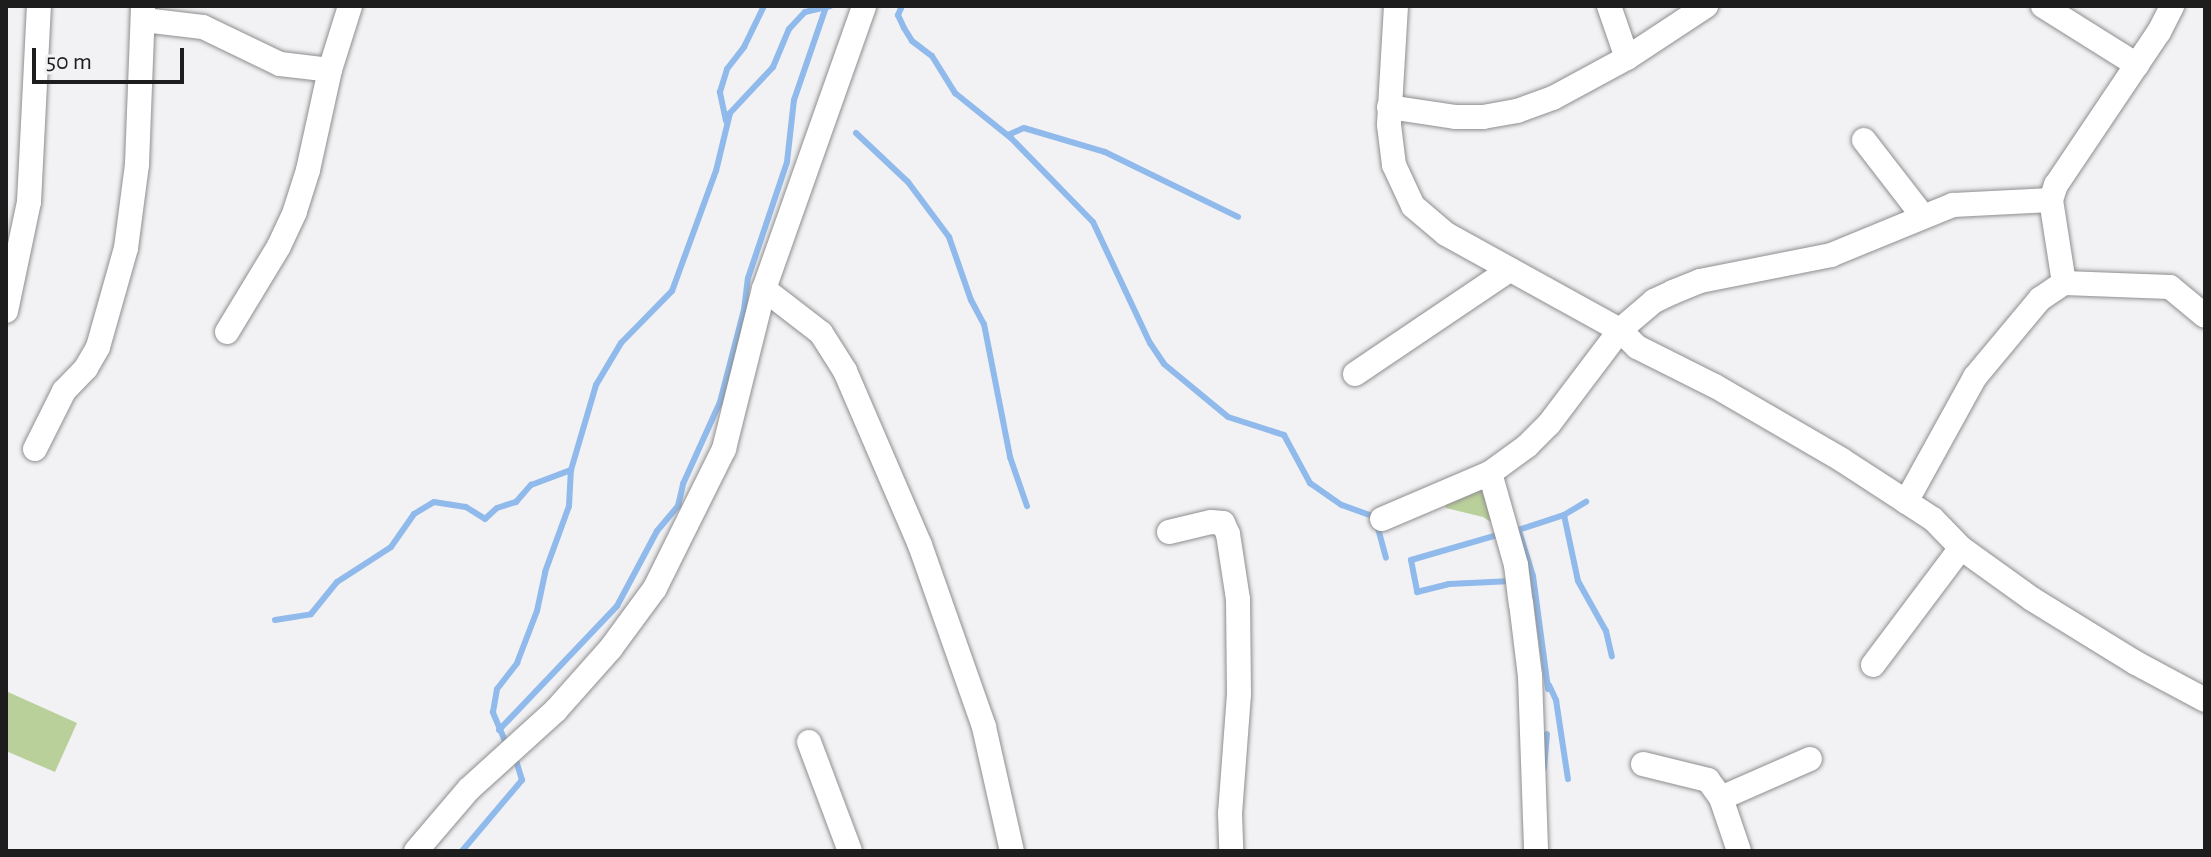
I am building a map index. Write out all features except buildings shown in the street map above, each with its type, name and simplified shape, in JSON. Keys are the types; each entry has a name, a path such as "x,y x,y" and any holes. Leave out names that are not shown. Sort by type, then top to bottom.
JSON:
{"street":[{"path":"6,311 24,231 32,172 39,6"},
{"path":"227,332 279,246 295,211 308,170 330,70 350,6"},
{"path":"416,851 469,789 511,753 611,648 655,588 724,449 764,289 864,6"},
{"path":"1396,6 1389,107 1394,165 1413,206 1446,234 1620,330 1637,347 1715,386 1906,502 1933,519 1961,548 2032,599 2136,663 2205,700"},
{"path":"1609,6 1627,58"},
{"path":"1389,107 1456,117 1483,117 1517,111 1553,98 1627,58 1706,6"},
{"path":"2043,6 2137,65"},
{"path":"2064,283 2051,200 2067,165 2137,65 2172,6"},
{"path":"35,449 64,391 86,368 98,347 126,248 137,164 144,13 203,27 280,64 330,70"},
{"path":"1864,140 1922,215"},
{"path":"1382,519 1490,473 1549,424 1620,330 1654,301 1700,281 1831,255 1922,215 1953,205 1980,201 2051,200"},
{"path":"1355,374 1509,270"},
{"path":"1906,502 1975,377 2040,299 2064,283 2170,287 2205,316"},
{"path":"764,289 821,333 845,371 920,545 984,727 1012,851"},
{"path":"1490,473 1509,541 1530,676 1536,851"},
{"path":"1169,532 1211,522 1223,523 1228,534 1238,599 1239,694 1231,851"},
{"path":"1873,665 1961,548"},
{"path":"809,742 850,851"},
{"path":"1721,798 1810,759"},
{"path":"1643,764 1708,780 1721,798 1739,851"}],"green space":[{"path":"1486,484 1497,526 1483,517 1446,508 1444,502"},
{"path":"8,692 77,723 55,772 6,751"}],"waterway":[{"path":"726,121 720,92 727,69 744,47 764,6"},
{"path":"508,748 493,712 497,689 517,663 537,611 545,572 569,506 571,470 596,385 621,343 672,291 716,171 730,113 773,67 789,29 805,12 830,6"},
{"path":"902,6 898,15 904,28 912,41 932,56 955,93 1011,138 1093,222 1150,343 1164,364 1228,417 1284,435 1310,483 1342,505 1375,517 1386,558"},
{"path":"499,730 617,606 657,531 678,506 683,484 720,402 744,310 748,278 787,162 794,100 826,7"},
{"path":"1008,135 1024,128 1105,152 1238,217"},
{"path":"856,133 908,182 949,237 971,300 984,324 1010,457 1027,506"},
{"path":"275,620 311,614 337,582 391,547 414,514 434,502 466,507 485,519 497,508 516,502 531,485 571,470"},
{"path":"1512,532 1564,515 1586,502"},
{"path":"1564,515 1578,581 1606,631 1612,656"},
{"path":"1519,531 1533,576 1548,689"},
{"path":"1411,560 1501,534"},
{"path":"1411,560 1417,592 1449,584 1512,581"},
{"path":"1549,685 1556,700 1568,779"},
{"path":"1544,768 1547,734"},
{"path":"462,851 522,780 515,757"}]}
